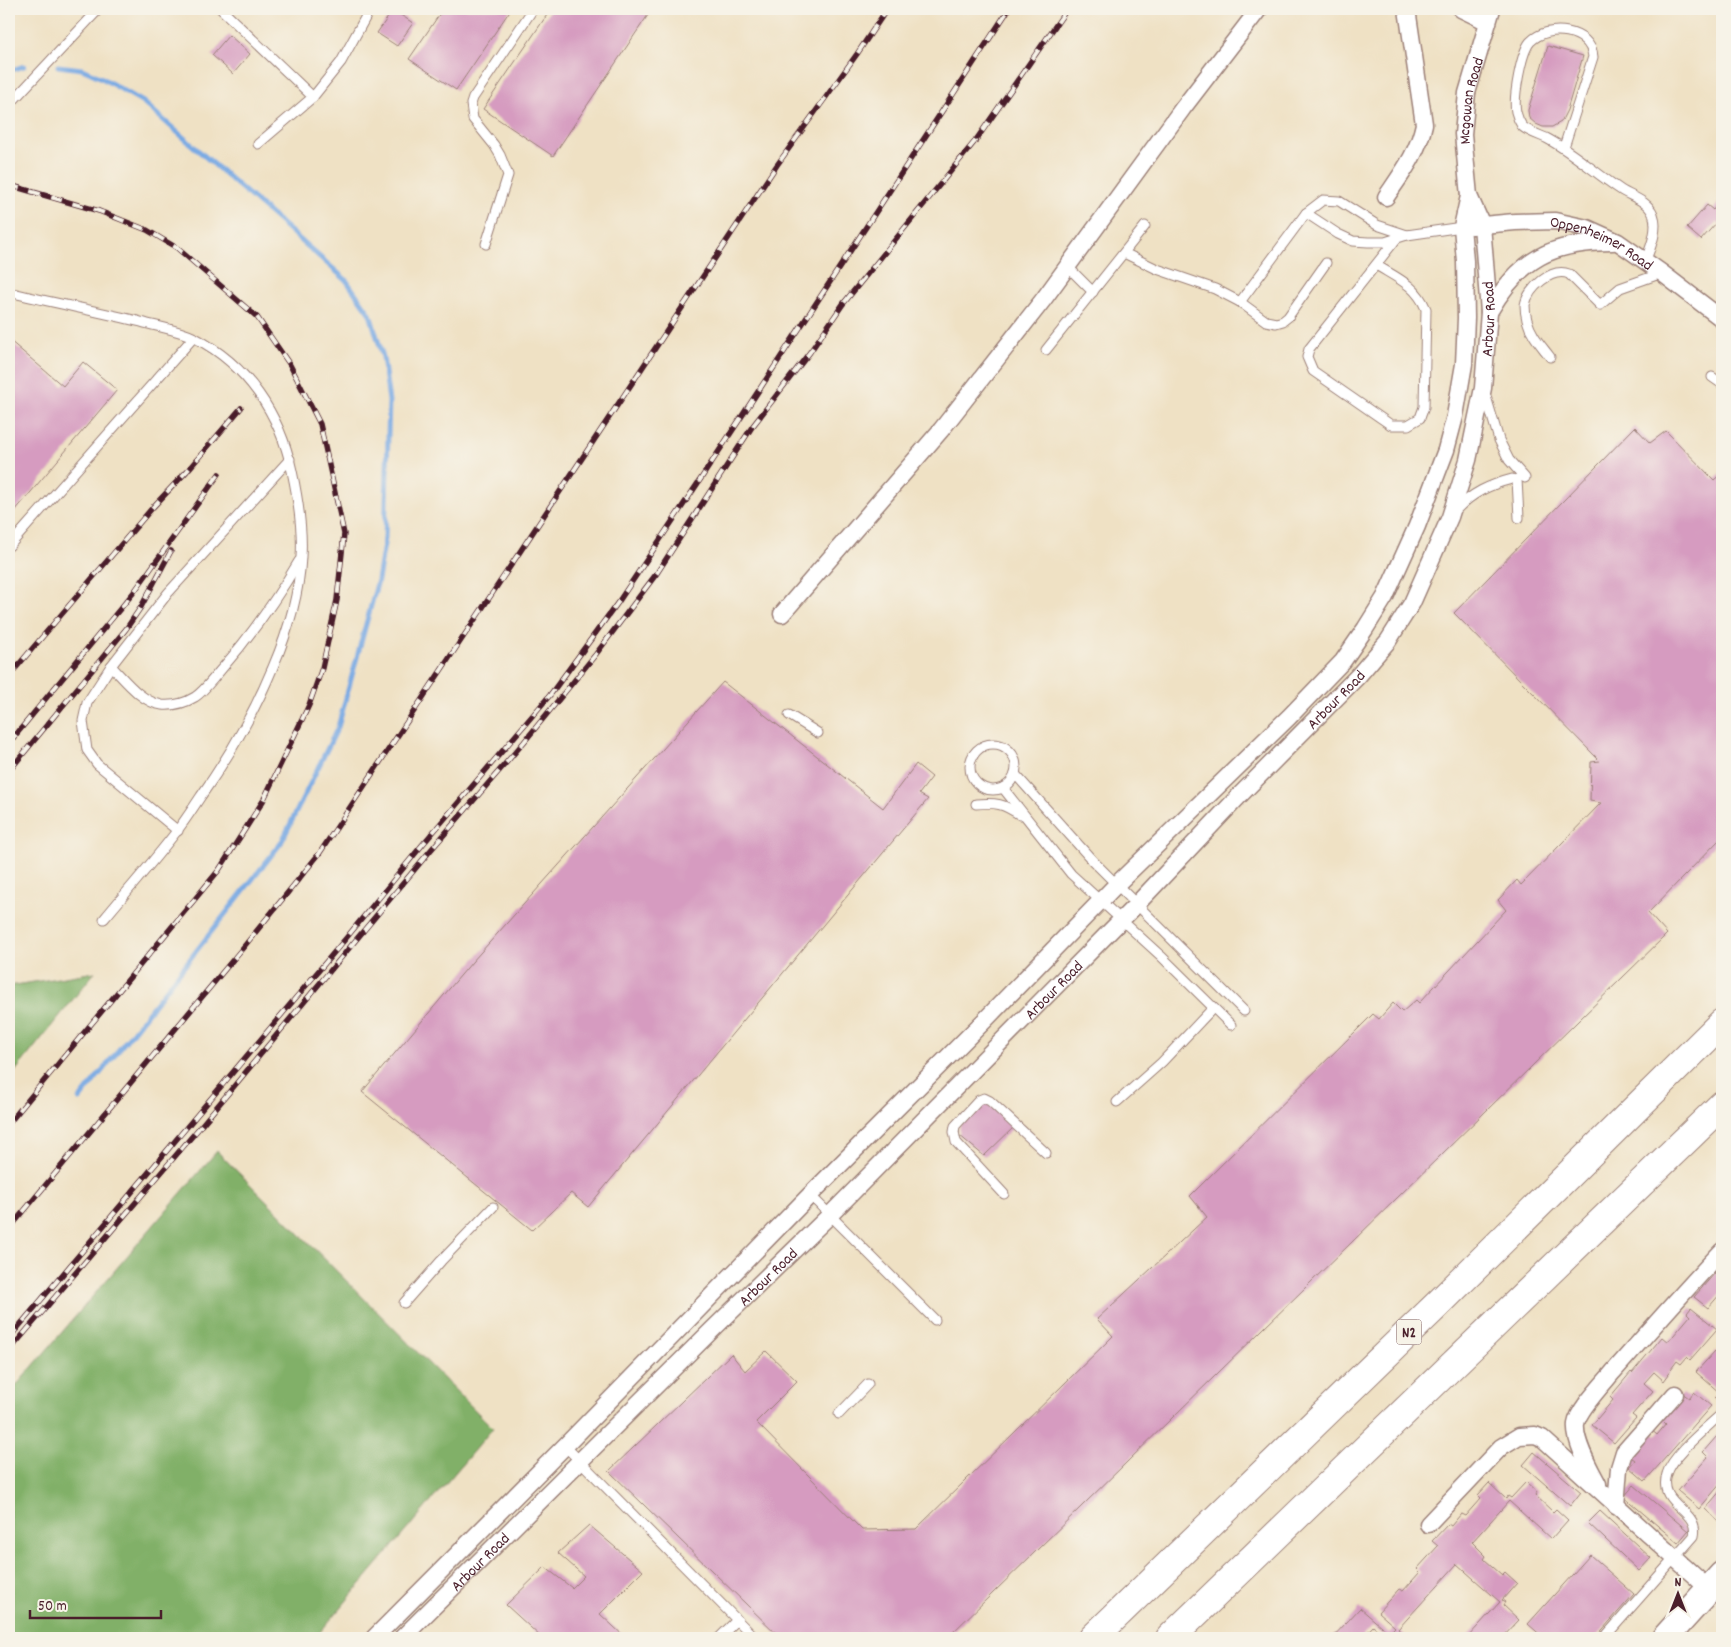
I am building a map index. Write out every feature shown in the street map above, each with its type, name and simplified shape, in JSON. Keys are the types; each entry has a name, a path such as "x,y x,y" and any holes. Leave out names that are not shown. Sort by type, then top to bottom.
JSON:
{"highway":[{"name":"N2","path":"1093,1638 1438,1304 1722,1023"},
{"path":"1170,1638 1722,1105"}],"main road":[{"path":"1665,1638 1716,1582"}],"street":[{"path":"782,614 941,430 1044,300 1177,116 1259,9"},
{"path":"1386,197 1416,153 1424,124 1407,9"},
{"path":"1460,9 1490,16"},
{"name":"Mcgowan Road","path":"1462,227 1469,196 1464,134 1467,93 1490,16"},
{"name":"Mcgowan Road","path":"1469,196 1482,225"},
{"name":"Oppenheimer Road","path":"1462,227 1515,222 1555,221 1587,228 1618,242 1722,319"},
{"name":"Arbour Road","path":"402,1638 830,1215 1137,904 1240,794 1358,676 1388,641 1412,603 1450,517 1468,460 1483,388 1489,312 1482,225"},
{"name":"Arbour Road","path":"374,1638 566,1446 1100,901 1289,717 1342,661 1365,629 1385,596 1417,526 1446,450 1455,416 1464,364 1466,318 1465,261 1462,227"},
{"path":"1489,312 1512,278 1536,258 1564,247 1595,242 1618,242"},
{"path":"1602,1493 1580,1445 1575,1426 1577,1420 1588,1402 1679,1296 1722,1250"},
{"path":"1616,1506 1619,1468 1624,1452 1675,1394"},
{"path":"1428,1524 1501,1447 1519,1436 1535,1435 1542,1438 1673,1558 1716,1582"}],"lane":[{"path":"9,104 99,9"},
{"path":"221,9 313,97"},
{"path":"258,144 313,97 341,62 370,9"},
{"path":"486,244 508,175 494,145 473,119 473,98 533,9"},
{"path":"1564,147 1593,57 1593,49 1588,42 1573,34 1558,31 1544,33 1530,42 1522,58 1516,112 1523,127 1564,147 1622,190 1648,206 1654,215 1655,223 1645,262"},
{"path":"1240,302 1306,213 1323,200 1340,201 1377,225 1407,235"},
{"path":"1306,213 1338,234 1353,241 1385,242 1407,235 1462,227"},
{"path":"1046,350 1145,226"},
{"path":"1376,264 1415,289 1426,309 1424,407 1420,418 1408,425 1390,425 1313,371 1307,361 1310,349 1376,264 1397,238"},
{"path":"1124,253 1157,269 1215,289 1240,302 1266,322 1276,323 1283,321 1326,263"},
{"path":"1068,267 1093,292"},
{"path":"1550,356 1532,334 1527,320 1525,305 1531,293 1543,280 1565,272 1600,305 1620,288 1662,273"},
{"path":"9,292 115,316 194,338 232,363 249,379 265,400 273,415 290,459 300,519 302,556 292,618 263,692 224,764 178,831 104,919"},
{"path":"9,546 194,338"},
{"path":"1712,377 1722,384"},
{"path":"1483,388 1499,440 1518,478 1519,518"},
{"path":"178,831 97,764 87,750 83,721 87,703 111,666 168,593 290,459"},
{"path":"1450,517 1466,499 1479,490 1493,484 1518,478"},
{"path":"111,666 150,701 161,705 185,702 196,696 234,655 284,586 302,556"},
{"path":"789,715 818,733"},
{"path":"988,745 1002,746 1012,755 1015,761 1015,774 1012,780 1003,788 989,790 974,781 970,766 975,752 988,745"},
{"path":"1015,774 1093,861 1244,1011"},
{"path":"1003,788 1071,874 1161,956 1231,1025"},
{"path":"976,804 1002,804 1029,821"},
{"path":"1117,1102 1162,1062 1214,1008"},
{"path":"1004,1194 956,1142 955,1126 979,1100 984,1098 990,1101 1046,1153"},
{"path":"810,1195 935,1320"},
{"path":"404,1303 493,1207"},
{"path":"839,1414 868,1384"},
{"path":"1604,1638 1694,1536 1696,1530 1692,1519 1674,1503 1668,1493 1666,1485 1667,1474 1685,1448 1718,1416"},
{"path":"566,1446 755,1638"},
{"path":"719,1638 737,1620"}],"green space":[{"path":"95,972 9,1079 9,986"},
{"path":"217,1151 493,1428 315,1638 9,1638 9,1394"}],"building":[{"path":"443,9 511,9 456,90 409,59"},
{"path":"551,9 639,9 648,15 553,156 483,109"},
{"path":"393,10 413,23 397,46 377,33"},
{"path":"229,35 250,54 233,74 212,55"},
{"path":"1548,46 1583,56 1567,110 1561,122 1552,127 1543,127 1529,118 1528,110"},
{"path":"1720,201 1722,202 1722,226 1717,222 1701,240 1687,228 1707,205 1713,210"},
{"path":"9,340 63,386 83,362 117,390 9,518"},
{"path":"1635,427 1650,443 1666,431 1714,480 1722,473 1722,837 1648,913 1667,934 947,1638 781,1638 609,1471 731,1354 745,1371 766,1351 797,1381 756,1422 862,1530 916,1529 1113,1336 1097,1319 1207,1217 1190,1196 1373,1014 1379,1019 1393,1003 1402,1012 1416,1000 1419,1003 1506,910 1498,900 1517,880 1521,885 1601,803 1590,801 1591,762 1600,761 1454,613"},
{"path":"723,682 883,808 916,764 932,777 919,794 928,799 588,1207 571,1193 532,1230 362,1092 472,962"},
{"path":"984,1098 1015,1126 984,1156 959,1135 960,1124"},
{"path":"1722,1265 1722,1294 1708,1308 1694,1297"},
{"path":"1691,1308 1717,1329 1690,1360 1687,1357 1681,1364 1677,1361 1664,1381 1654,1372 1644,1383 1653,1391 1632,1415 1636,1418 1614,1443 1592,1425 1613,1400 1610,1397 1631,1372 1662,1337 1668,1342 1690,1316 1687,1313"},
{"path":"1715,1351 1722,1357 1722,1405 1715,1398 1720,1393 1696,1372"},
{"path":"1694,1392 1711,1406 1645,1481 1629,1467 1635,1460 1628,1455 1650,1429 1657,1435 1666,1424 1660,1418 1682,1393 1689,1398"},
{"path":"1717,1436 1722,1441 1722,1482 1699,1509 1678,1491 1708,1457 1703,1452"},
{"path":"1534,1452 1581,1492 1570,1506 1523,1465"},
{"path":"1526,1482 1537,1492 1535,1495 1553,1512 1556,1509 1568,1520 1551,1539 1509,1501 1472,1542 1486,1556 1484,1559 1502,1575 1505,1572 1517,1583 1502,1600 1505,1602 1503,1605 1519,1620 1502,1638 1467,1638 1500,1602 1457,1564 1398,1629 1408,1638 1387,1638 1373,1626 1362,1638 1332,1638 1360,1608 1389,1633 1395,1627 1378,1612 1399,1589 1403,1591 1420,1572 1417,1569 1438,1546 1432,1541 1448,1524 1451,1526 1461,1514 1465,1516 1481,1498 1478,1495 1489,1483 1506,1499 1508,1496 1511,1498"},
{"path":"1634,1485 1688,1531 1678,1543 1624,1497"},
{"path":"1722,1489 1722,1525 1705,1509"},
{"path":"1600,1511 1651,1558 1639,1571 1588,1523"},
{"path":"589,1525 643,1571 600,1614 626,1638 542,1638 506,1605 545,1567 572,1588 584,1576 558,1553"},
{"path":"1590,1555 1634,1594 1595,1638 1544,1638 1528,1624"}],"waterway":[{"path":"9,71 24,66"},
{"path":"58,66 82,69 102,78 143,102 346,280 370,314 383,357 389,401 385,538 378,580 338,727 281,843 80,1099"}],"railway":[{"path":"9,1229 319,854 777,165 887,9"},
{"path":"9,1338 550,695 619,601 702,477 1009,9"},
{"path":"9,1351 200,1127 596,654 657,573 752,427 810,352 843,304 976,140 1067,9"},
{"path":"9,185 99,211 147,230 177,248 257,317 290,365 320,424 344,534 337,600 322,668 309,705 263,801 219,870 9,1123"},
{"path":"9,676 153,507 241,408"},
{"path":"9,743 134,592 219,474"},
{"path":"9,771 126,629 141,607 171,551"}]}
